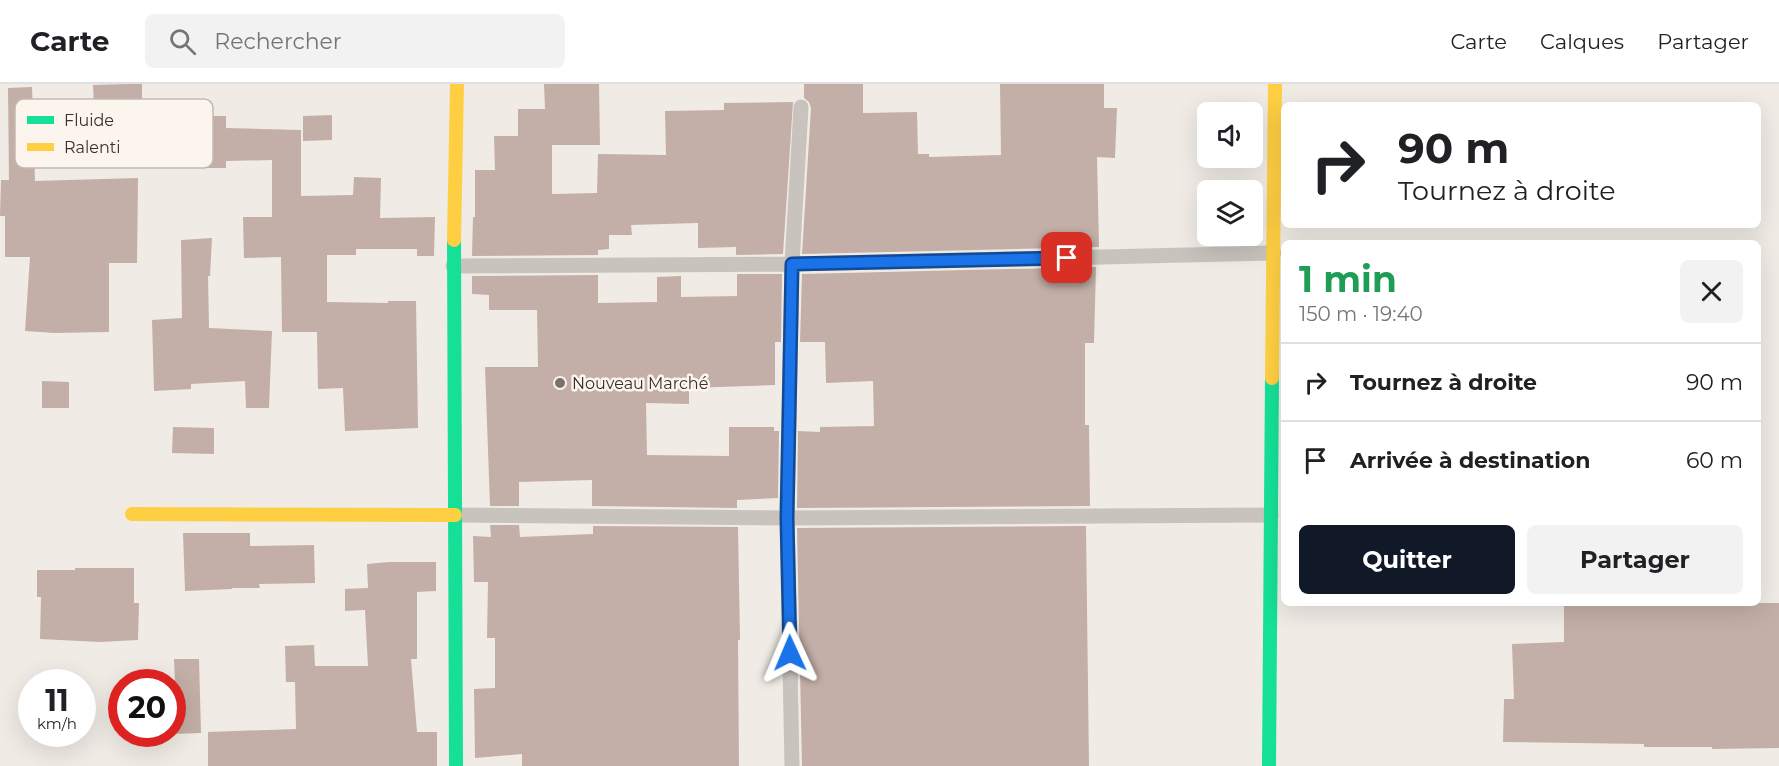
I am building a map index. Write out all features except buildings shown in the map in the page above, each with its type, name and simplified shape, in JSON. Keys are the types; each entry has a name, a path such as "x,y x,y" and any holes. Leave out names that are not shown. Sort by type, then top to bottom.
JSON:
{"street":[{"path":"456,766 453,266 457,84"},
{"path":"1269,766 1275,84"},
{"path":"132,514 455,515"}],"lane":[{"path":"792,766 787,518 792,264 801,107"},
{"path":"453,266 792,264 1274,253"},
{"path":"455,515 787,518 1272,515"}],"traffic: fast":[{"path":"454,240 456,766"},
{"path":"1269,766 1272,378"}],"traffic: slow":[{"path":"454,240 457,84"},
{"path":"1272,378 1275,84"},
{"path":"132,514 455,515"}],"place":[{"name":"Nouveau Marché","path":"560,383"}],"route":[{"path":"790,653 787,518 792,264 1067,258"}]}
